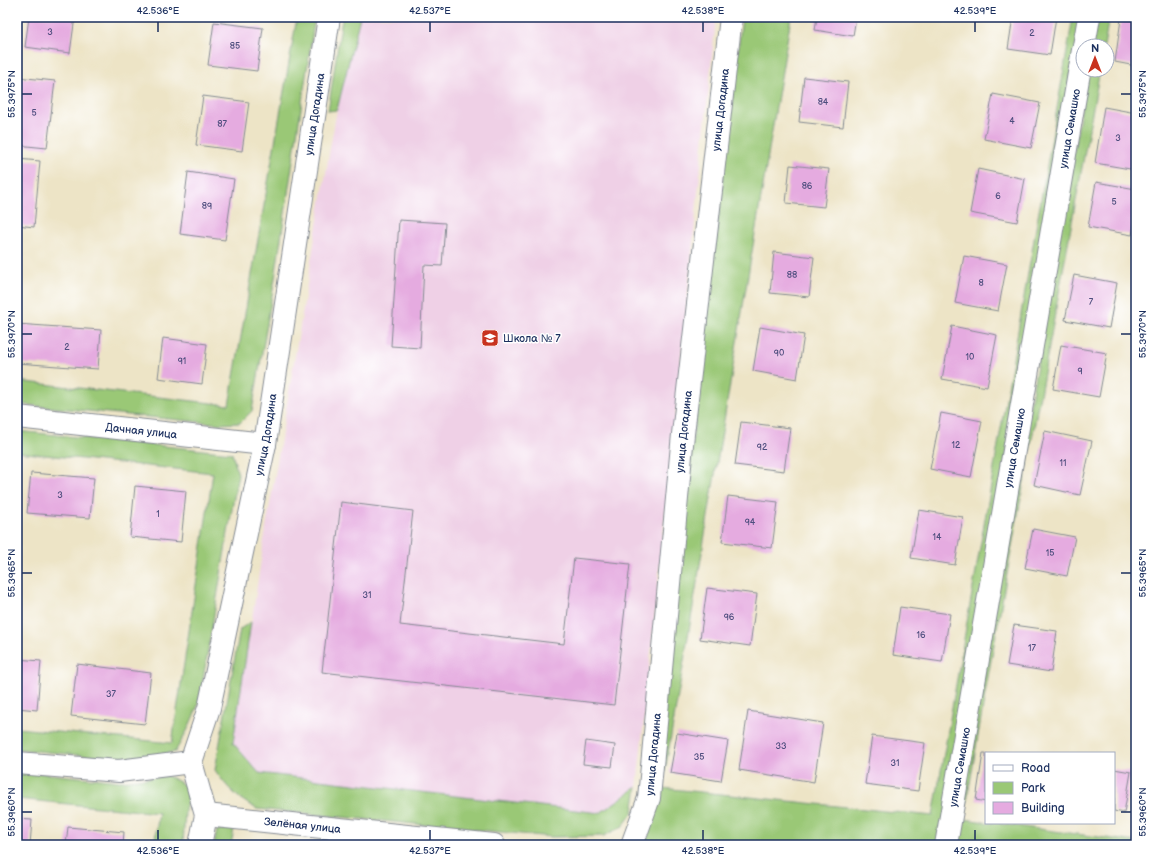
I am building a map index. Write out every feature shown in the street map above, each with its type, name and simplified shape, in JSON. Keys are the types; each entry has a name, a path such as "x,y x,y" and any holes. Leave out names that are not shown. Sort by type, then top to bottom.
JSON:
{"street":[{"name":"улица Догадина","path":"191,762 209,708 265,444 329,17"},
{"name":"улица Догадина","path":"632,845 648,798 683,434 731,17"},
{"path":"1085,38 1089,17"},
{"name":"улица Семашко","path":"946,845 1078,78"},
{"name":"Дачная улица","path":"17,417 265,444"},
{"path":"17,762 119,771 191,762 206,815 200,845"},
{"name":"Зелёная улица","path":"206,815 494,845"}],"shaded area":[{"name":"Школа № 7","path":"360,17 716,17 637,787 600,813 259,773 233,743 265,534 331,143 337,110"}],"green space":[{"path":"297,17 315,17 275,278 252,411 240,423 220,424 17,404 17,381 229,405"},
{"path":"343,17 360,17 337,110 328,111 341,25"},
{"path":"742,17 791,17 662,788 933,816 1073,17 1081,17 1077,38 1075,38 1075,52 940,845 647,845 646,837"},
{"path":"1097,17 1109,17 1105,38 1093,38"},
{"path":"1087,78 1099,78 987,682 964,819 985,822 985,824 1001,824 1136,842 1136,845 954,845"},
{"path":"17,431 232,453 238,474 199,703 187,731 175,752 120,759 17,749 17,728 172,743 213,473 17,452"},
{"path":"251,622 233,743 259,773 600,813 637,787 633,812 623,826 604,836 552,837 257,809 233,792 215,770 240,629"},
{"path":"17,771 120,781 167,776 185,786 188,795 185,811 183,845 154,845 159,813 17,799"},
{"path":"234,829 231,845 214,845 217,830"}],"building":[{"path":"29,17 75,17 70,53 25,47"},
{"path":"817,17 856,17 853,36 815,30"},
{"path":"1013,17 1056,17 1050,55 1008,49"},
{"path":"1121,19 1136,21 1136,66 1115,62"},
{"path":"214,22 263,28 257,71 208,65"},
{"path":"17,77 55,81 47,148 17,145"},
{"path":"804,77 848,82 843,127 799,122"},
{"path":"993,94 1040,103 1031,148 984,139"},
{"path":"203,96 249,102 242,151 196,145"},
{"path":"1104,107 1136,113 1136,170 1095,163"},
{"path":"17,159 40,161 34,227 17,225"},
{"path":"790,165 829,169 824,207 786,203"},
{"path":"978,169 1025,179 1017,222 970,213"},
{"path":"188,172 234,179 225,240 180,234"},
{"path":"1096,182 1136,189 1136,214 1132,235 1088,227"},
{"path":"399,220 445,223 442,266 424,265 420,348 391,346"},
{"path":"774,252 814,257 809,297 770,293"},
{"path":"964,256 1007,264 998,311 955,303"},
{"path":"1074,275 1117,283 1109,328 1065,320"},
{"path":"17,324 101,330 98,369 17,363"},
{"path":"952,326 997,335 987,387 942,379"},
{"path":"760,327 804,335 797,379 753,371"},
{"path":"163,338 207,344 202,384 158,378"},
{"path":"1061,345 1107,353 1099,397 1053,389"},
{"path":"941,413 982,421 971,477 930,469"},
{"path":"741,422 790,428 784,471 735,465"},
{"path":"1045,431 1092,441 1080,495 1034,485"},
{"path":"31,473 94,478 90,518 27,513"},
{"path":"135,486 186,491 181,542 130,537"},
{"path":"728,496 778,502 772,548 722,542"},
{"path":"341,502 413,511 400,625 564,644 574,558 630,564 614,705 322,672"},
{"path":"919,510 963,517 955,565 911,558"},
{"path":"1033,529 1075,537 1067,576 1025,568"},
{"path":"707,588 757,594 750,646 700,639"},
{"path":"900,607 950,614 942,662 893,655"},
{"path":"1014,625 1057,631 1051,672 1007,665"},
{"path":"17,659 41,661 37,710 17,708"},
{"path":"77,664 151,673 145,724 71,716"},
{"path":"748,711 823,723 814,782 739,770"},
{"path":"677,733 728,741 721,781 670,773"},
{"path":"872,736 925,743 918,791 865,784"},
{"path":"586,741 615,745 612,767 583,764"},
{"path":"983,753 985,753 985,802 976,800"},
{"path":"1115,769 1131,772 1124,813 1115,811"},
{"path":"17,819 32,820 30,845 17,845"},
{"path":"68,827 124,832 123,845 66,845"}],"place":[{"name":"Школа № 7","path":"490,338"}]}
